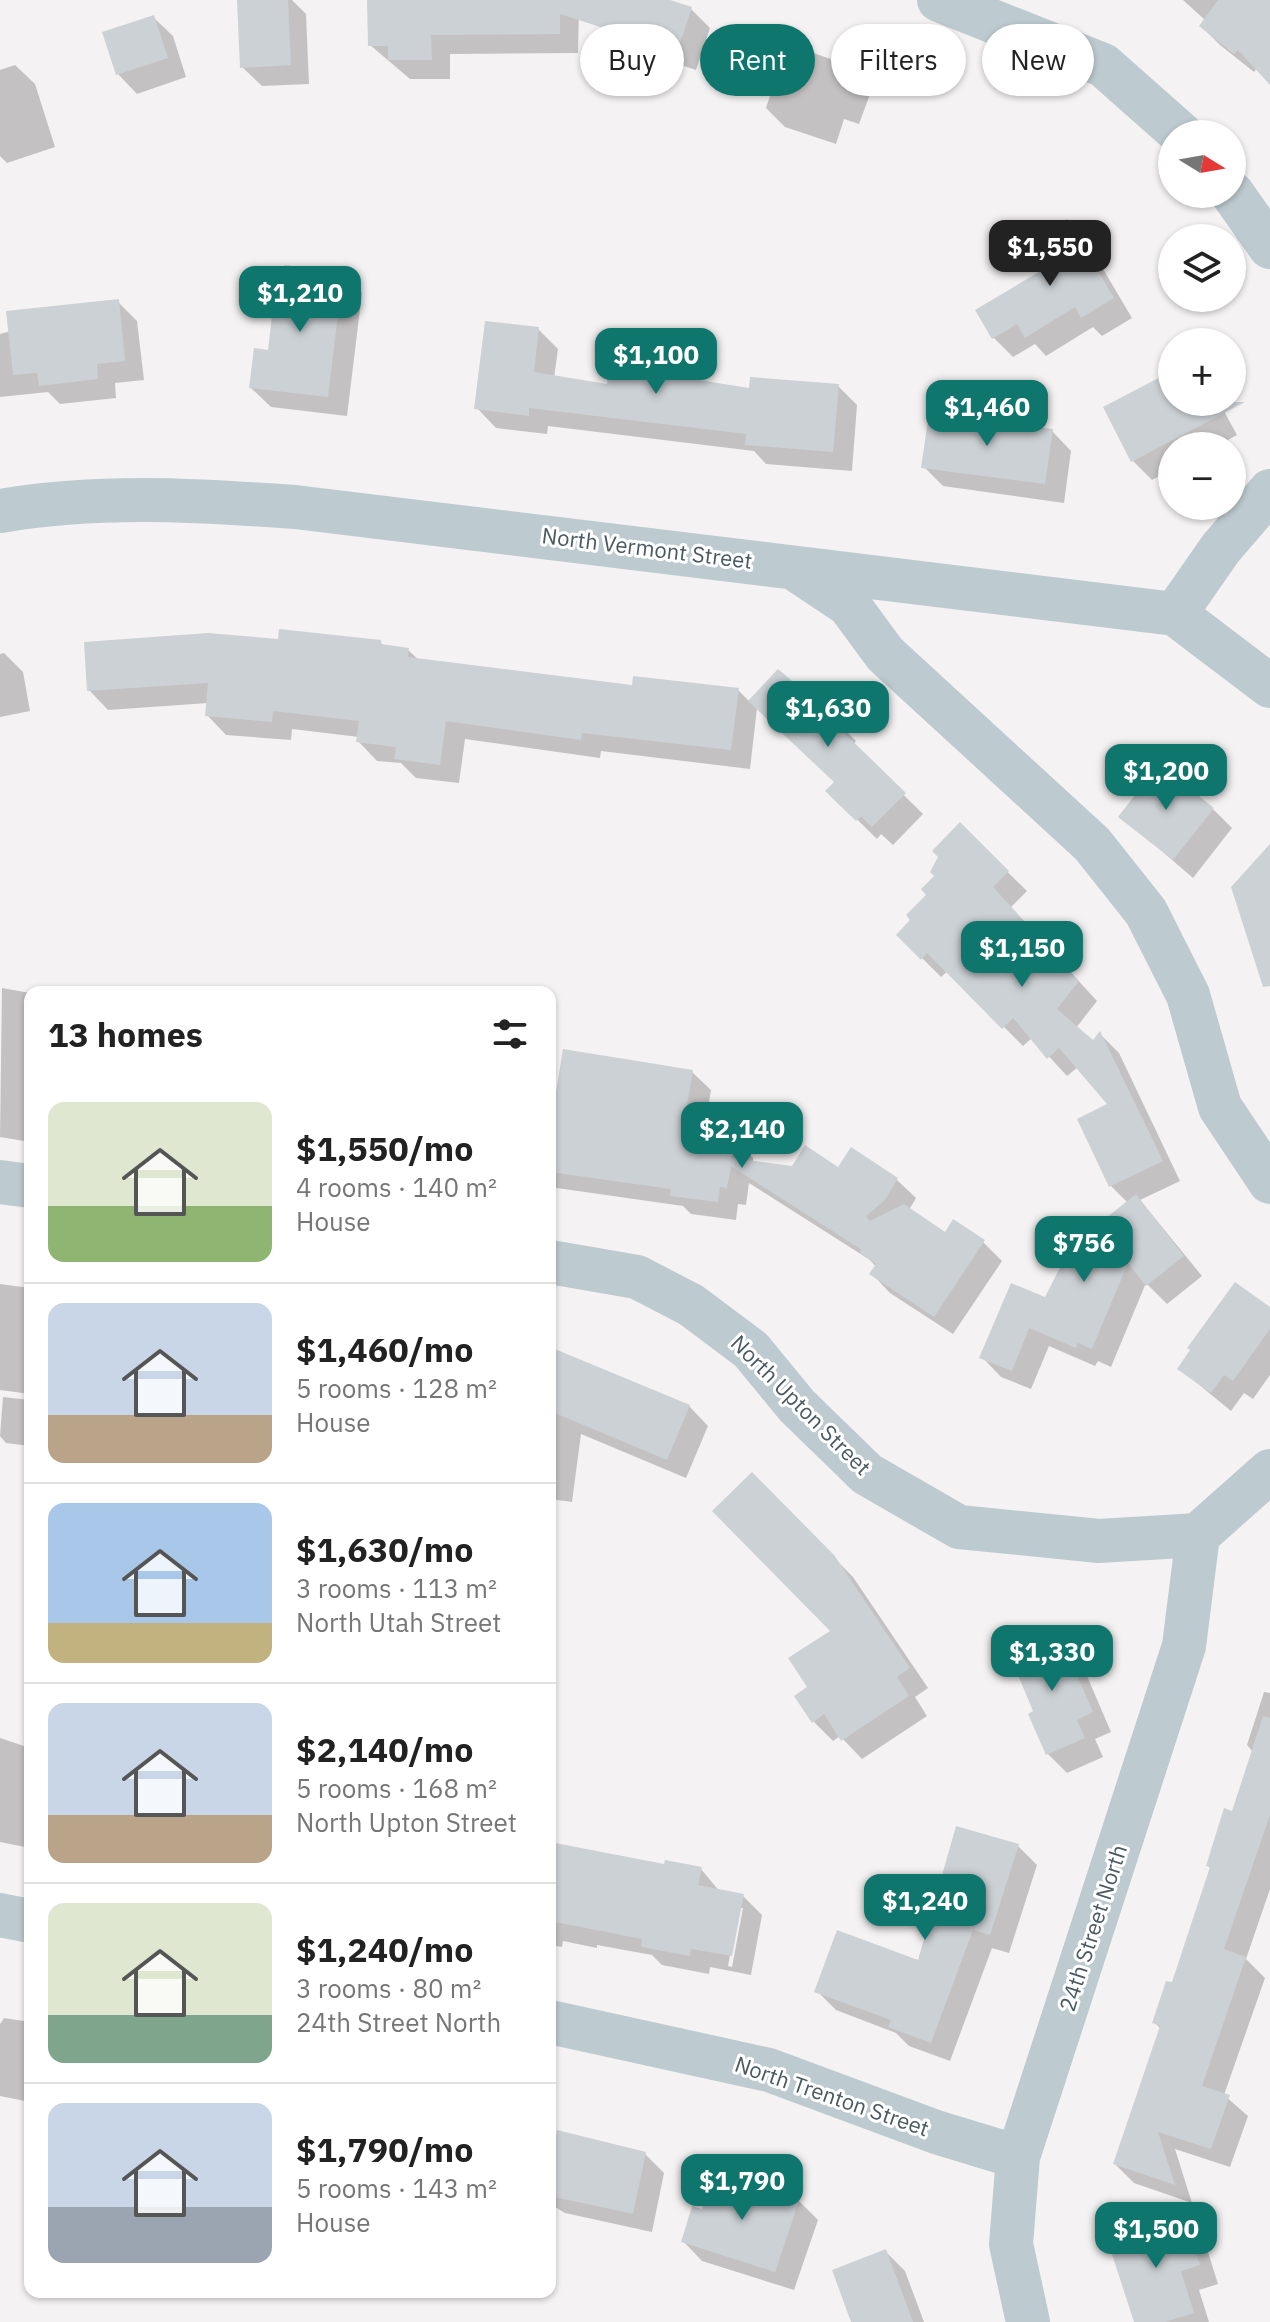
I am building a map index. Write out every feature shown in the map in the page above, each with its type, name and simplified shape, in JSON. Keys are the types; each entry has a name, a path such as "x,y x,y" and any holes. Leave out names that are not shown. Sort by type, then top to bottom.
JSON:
{"street":[{"path":"939,0 1103,65 1165,120"},
{"path":"1243,208 1270,247"},
{"path":"1270,491 1221,548 1175,614 1270,686"},
{"name":"North Vermont Street","path":"0,511 60,501 161,498 295,507 1175,614"},
{"path":"790,566 849,605 885,654 1092,844 1146,912 1188,995 1220,1107 1270,1182"},
{"path":"0,1182 24,1185"},
{"name":"North Upton Street","path":"556,1263 637,1277 691,1305 751,1350 797,1406 867,1474 959,1527 1099,1541 1198,1535"},
{"path":"1198,1535 1270,1471"},
{"name":"24th Street North","path":"1028,2322 1011,2244 1018,2157 1184,1646 1198,1535"},
{"path":"0,1915 24,1920"},
{"name":"North Trenton Street","path":"556,2023 769,2070 936,2132 1018,2157"}],"building":[{"path":"237,0 288,0 291,65 240,68"},
{"path":"367,0 670,0 692,7 684,31 684,24 591,24 560,14 560,34 431,35 432,60 388,60 388,46 368,46"},
{"path":"1218,0 1270,0 1270,85 1238,50 1234,54 1199,26"},
{"path":"154,15 168,58 116,75 102,32"},
{"path":"1067,219 1114,298 1081,318 1075,307 1025,338 1017,324 992,339 975,310 1054,263 1038,236"},
{"path":"284,265 343,272 328,397 249,388 254,348 268,350 277,274 284,275"},
{"path":"119,299 125,361 97,364 98,379 39,386 37,373 13,375 6,311"},
{"path":"485,321 539,327 534,372 607,384 609,366 749,388 750,377 839,384 833,452 745,445 746,434 529,408 529,416 474,409"},
{"path":"1158,378 1158,416 1218,416 1188,432 1158,432 1158,448 1131,462 1103,407"},
{"path":"929,413 1053,429 1045,484 921,468"},
{"path":"279,629 381,640 381,644 409,648 408,657 632,685 633,676 739,688 731,750 582,733 581,740 446,721 440,765 394,759 396,747 356,742 359,721 273,711 272,722 205,716 208,683 87,691 84,642 208,633 278,639"},
{"path":"778,669 839,721 835,724 906,793 872,827 861,816 856,821 825,791 834,782 748,701"},
{"path":"1159,764 1214,808 1173,860 1118,817"},
{"path":"960,822 1009,871 993,887 1079,981 1057,1009 1093,1040 1100,1031 1163,1161 1109,1187 1077,1119 1107,1104 1059,1048 1047,1059 1013,1018 1002,1029 927,953 921,960 896,935 910,920 906,915 926,895 921,889 934,876 930,872 938,857 932,851"},
{"path":"1270,844 1270,986 1263,987 1231,887"},
{"path":"563,1049 693,1070 683,1129 735,1137 732,1158 792,1166 805,1145 838,1167 851,1147 898,1178 885,1200 866,1216 870,1221 904,1204 945,1232 953,1219 985,1240 934,1317 869,1274 876,1264 860,1253 862,1250 731,1166 727,1188 720,1187 718,1202 670,1196 671,1189 556,1173 556,1092"},
{"path":"1136,1194 1184,1256 1146,1286 1128,1263 1092,1349 1078,1343 1076,1348 1029,1328 1012,1371 979,1358 1011,1283 1045,1297 1071,1246"},
{"path":"1235,1282 1270,1307 1270,1329 1233,1381 1224,1375 1211,1393 1177,1369 1190,1350 1187,1348"},
{"path":"556,1349 690,1405 667,1460 556,1414"},
{"path":"752,1472 834,1555 910,1668 897,1677 909,1696 841,1741 824,1714 812,1723 794,1696 807,1687 788,1658 830,1631 712,1511"},
{"path":"1059,1634 1093,1712 1077,1720 1085,1738 1046,1755 1028,1714 1033,1711 1010,1656"},
{"path":"1263,1716 1270,1718 1270,1815 1224,1949 1246,1957 1202,2086 1230,2095 1211,2149 1158,2132 1175,2185 1113,2164 1160,2026 1152,2023 1166,1981 1172,1982 1210,1867 1206,1866 1224,1808 1232,1811"},
{"path":"956,1826 1019,1844 990,1935 973,1930 931,2043 888,2027 891,2020 814,1992 837,1930 918,1960"},
{"path":"556,1843 664,1864 665,1860 702,1867 698,1885 744,1894 732,1956 691,1949 690,1956 641,1947 642,1939 556,1922"},
{"path":"557,2130 646,2152 633,2214 556,2197"},
{"path":"713,2171 800,2198 775,2272 681,2242 692,2206 702,2209"},
{"path":"1184,2215 1200,2265 1181,2271 1194,2313 1165,2322 1134,2322 1107,2239"},
{"path":"886,2249 913,2322 851,2322 832,2270"}]}
